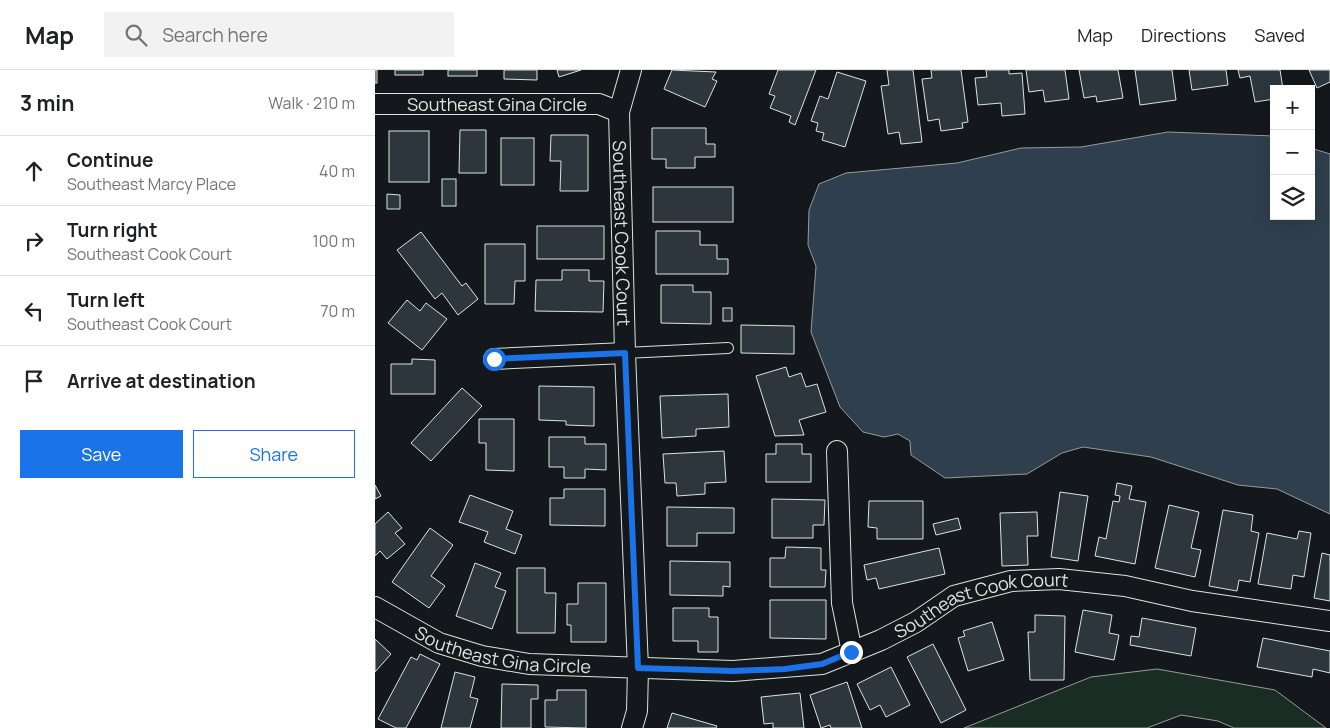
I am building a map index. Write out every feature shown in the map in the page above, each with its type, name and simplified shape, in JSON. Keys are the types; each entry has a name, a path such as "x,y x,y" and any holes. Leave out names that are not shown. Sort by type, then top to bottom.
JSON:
{"street":[{"name":"Southeast Cook Court","path":"631,70 619,112 625,353 638,668 637,711 632,728"},
{"name":"Southeast Gina Circle","path":"375,104 599,104 619,112"},
{"path":"494,359 625,353"},
{"path":"837,450 842,603 851,652"},
{"name":"Southeast Cook Court","path":"638,668 733,671 785,669 822,664 915,622 954,596 1011,581 1059,579 1125,586 1192,601 1330,621"},
{"name":"Southeast Gina Circle","path":"375,607 439,643 482,656 529,664 638,668"}],"lane":[{"path":"625,353 728,348"}],"green space":[{"path":"1157,669 1275,690 1326,728 1234,728 1218,721 1181,715 1147,728 964,728 1091,677"}],"water":[{"path":"1168,132 1270,136 1270,220 1315,220 1315,149 1330,154 1330,514 1277,489 1238,485 1151,457 1083,447 1062,453 1027,474 945,478 911,455 910,441 898,434 884,437 863,432 840,407 811,332 816,266 808,245 809,210 819,184 846,173 957,163 1021,148 1081,147"}],"building":[{"path":"375,70 377,70 377,83 375,83"},
{"path":"395,70 423,70 423,75 395,75"},
{"path":"448,70 477,70 477,76 448,76"},
{"path":"504,70 537,70 537,80 504,79"},
{"path":"557,70 581,70 559,77"},
{"path":"672,70 716,72 712,79 717,81 705,107 664,89"},
{"path":"778,70 816,70 795,125 789,122 791,116 770,108 775,96 769,94"},
{"path":"887,70 913,70 922,142 901,144 899,132 888,134 881,86 889,85"},
{"path":"931,70 961,70 968,122 962,123 963,128 941,131 939,119 928,121 922,79 932,78"},
{"path":"986,70 1009,70 1009,74 1022,73 1025,114 1002,116 1001,103 978,105 975,78 987,77"},
{"path":"1026,70 1065,70 1069,99 1045,102 1043,90 1029,92"},
{"path":"1079,70 1118,70 1123,98 1097,102 1096,96 1084,98"},
{"path":"1135,70 1172,70 1176,100 1140,105"},
{"path":"1189,70 1226,70 1228,85 1192,90"},
{"path":"1238,70 1280,70 1282,85 1270,85 1270,100 1255,102 1250,76 1240,78"},
{"path":"1309,70 1330,70 1330,82 1317,88"},
{"path":"837,72 866,81 845,147 822,140 824,133 816,131 818,123 811,121 820,96 828,99"},
{"path":"652,128 706,128 706,144 715,144 715,157 695,157 695,168 666,168 666,159 652,159"},
{"path":"460,130 486,130 486,173 459,173"},
{"path":"389,131 429,131 429,182 389,182"},
{"path":"551,135 588,135 588,191 560,191 561,161 550,161"},
{"path":"501,138 534,138 534,185 501,185"},
{"path":"442,179 456,179 456,206 442,206"},
{"path":"653,187 733,187 733,222 653,222"},
{"path":"387,194 400,195 400,209 387,209"},
{"path":"537,226 604,226 604,259 537,259"},
{"path":"656,231 700,231 700,245 717,245 717,259 728,259 728,274 656,274"},
{"path":"421,232 462,286 466,283 478,299 458,315 442,293 435,299 397,250"},
{"path":"485,244 525,244 525,281 515,281 514,304 485,304"},
{"path":"562,270 589,270 589,281 604,281 603,312 535,311 536,280 562,280"},
{"path":"661,285 693,285 693,292 711,292 711,324 661,323"},
{"path":"407,300 420,311 426,303 447,319 422,350 388,323"},
{"path":"723,308 732,308 732,321 723,321"},
{"path":"741,325 794,326 794,354 741,353"},
{"path":"412,359 435,360 435,394 391,394 391,364 412,364"},
{"path":"786,367 789,377 801,373 806,387 817,384 826,412 799,420 804,435 775,436 756,376"},
{"path":"539,386 594,387 594,426 566,425 566,421 539,420"},
{"path":"462,388 482,406 431,461 411,443"},
{"path":"728,394 729,427 696,429 696,436 662,438 660,396"},
{"path":"479,419 514,419 514,471 486,470 486,443 479,443"},
{"path":"549,437 585,437 585,444 606,444 606,470 585,469 585,478 564,478 564,467 549,467"},
{"path":"776,444 802,444 802,454 811,454 811,482 766,482 766,454 776,454"},
{"path":"724,451 726,482 705,483 705,494 677,496 676,483 665,483 663,454"},
{"path":"1117,483 1132,486 1129,499 1146,502 1135,564 1095,556 1099,537 1106,539 1113,501 1119,502 1120,496 1115,495"},
{"path":"375,485 381,496 375,499"},
{"path":"564,489 605,489 605,526 550,525 550,498 564,498"},
{"path":"1060,492 1088,496 1078,561 1051,557"},
{"path":"470,495 513,511 506,529 522,535 515,554 484,542 488,532 459,522"},
{"path":"772,499 825,500 824,525 813,525 813,538 772,538"},
{"path":"869,501 923,501 923,539 877,539 877,528 868,527"},
{"path":"1169,505 1199,512 1191,548 1201,550 1195,577 1155,568"},
{"path":"667,507 734,508 734,533 697,533 697,546 667,546"},
{"path":"1223,510 1253,515 1251,531 1259,533 1250,582 1239,580 1237,591 1209,586"},
{"path":"388,512 402,528 395,533 405,544 387,559 380,551 375,556 375,524"},
{"path":"1037,512 1038,536 1027,536 1028,565 1002,566 1000,513"},
{"path":"958,518 961,529 936,535 933,524"},
{"path":"430,528 453,545 431,576 445,586 429,608 392,582"},
{"path":"1299,531 1311,533 1304,577 1293,575 1291,589 1258,584 1267,533 1297,539"},
{"path":"786,547 821,548 821,570 826,570 825,587 770,587 770,558 785,558"},
{"path":"939,548 945,574 879,589 876,578 867,580 864,565"},
{"path":"1322,553 1330,555 1330,601 1314,598"},
{"path":"670,561 730,562 730,587 723,586 723,596 670,595"},
{"path":"475,563 501,573 495,587 506,591 492,629 456,616"},
{"path":"517,568 545,568 545,593 556,593 555,633 517,633"},
{"path":"578,583 606,583 606,642 571,642 571,625 567,625 567,604 578,604"},
{"path":"770,600 826,600 826,639 770,638"},
{"path":"673,608 709,608 709,617 718,617 718,652 698,652 698,641 673,641"},
{"path":"1083,610 1112,615 1109,633 1119,635 1114,660 1075,652"},
{"path":"1035,615 1065,616 1064,680 1030,680 1028,632 1035,632"},
{"path":"1142,618 1196,628 1191,656 1130,645 1131,636 1139,637"},
{"path":"992,622 1004,660 968,671 958,638 965,636 963,631"},
{"path":"1263,638 1330,651 1330,673 1313,669 1312,677 1257,667"},
{"path":"375,639 391,654 375,672"},
{"path":"933,644 966,710 941,723 907,657"},
{"path":"420,654 440,664 406,728 396,728 378,719 411,657 417,660"},
{"path":"891,667 910,705 886,717 880,705 870,710 857,684"},
{"path":"455,672 475,677 470,697 478,699 470,728 441,728"},
{"path":"847,682 862,728 831,728 830,725 821,728 810,695"},
{"path":"502,684 538,685 538,699 531,699 531,728 501,728"},
{"path":"557,690 586,690 586,728 545,727 545,700 557,700"},
{"path":"800,693 804,728 773,728 773,723 764,724 761,697"},
{"path":"672,713 717,726 716,728 667,728"}],"route":[{"path":"494,359 625,353 638,668 733,671 785,669 822,664 851,652"}]}
